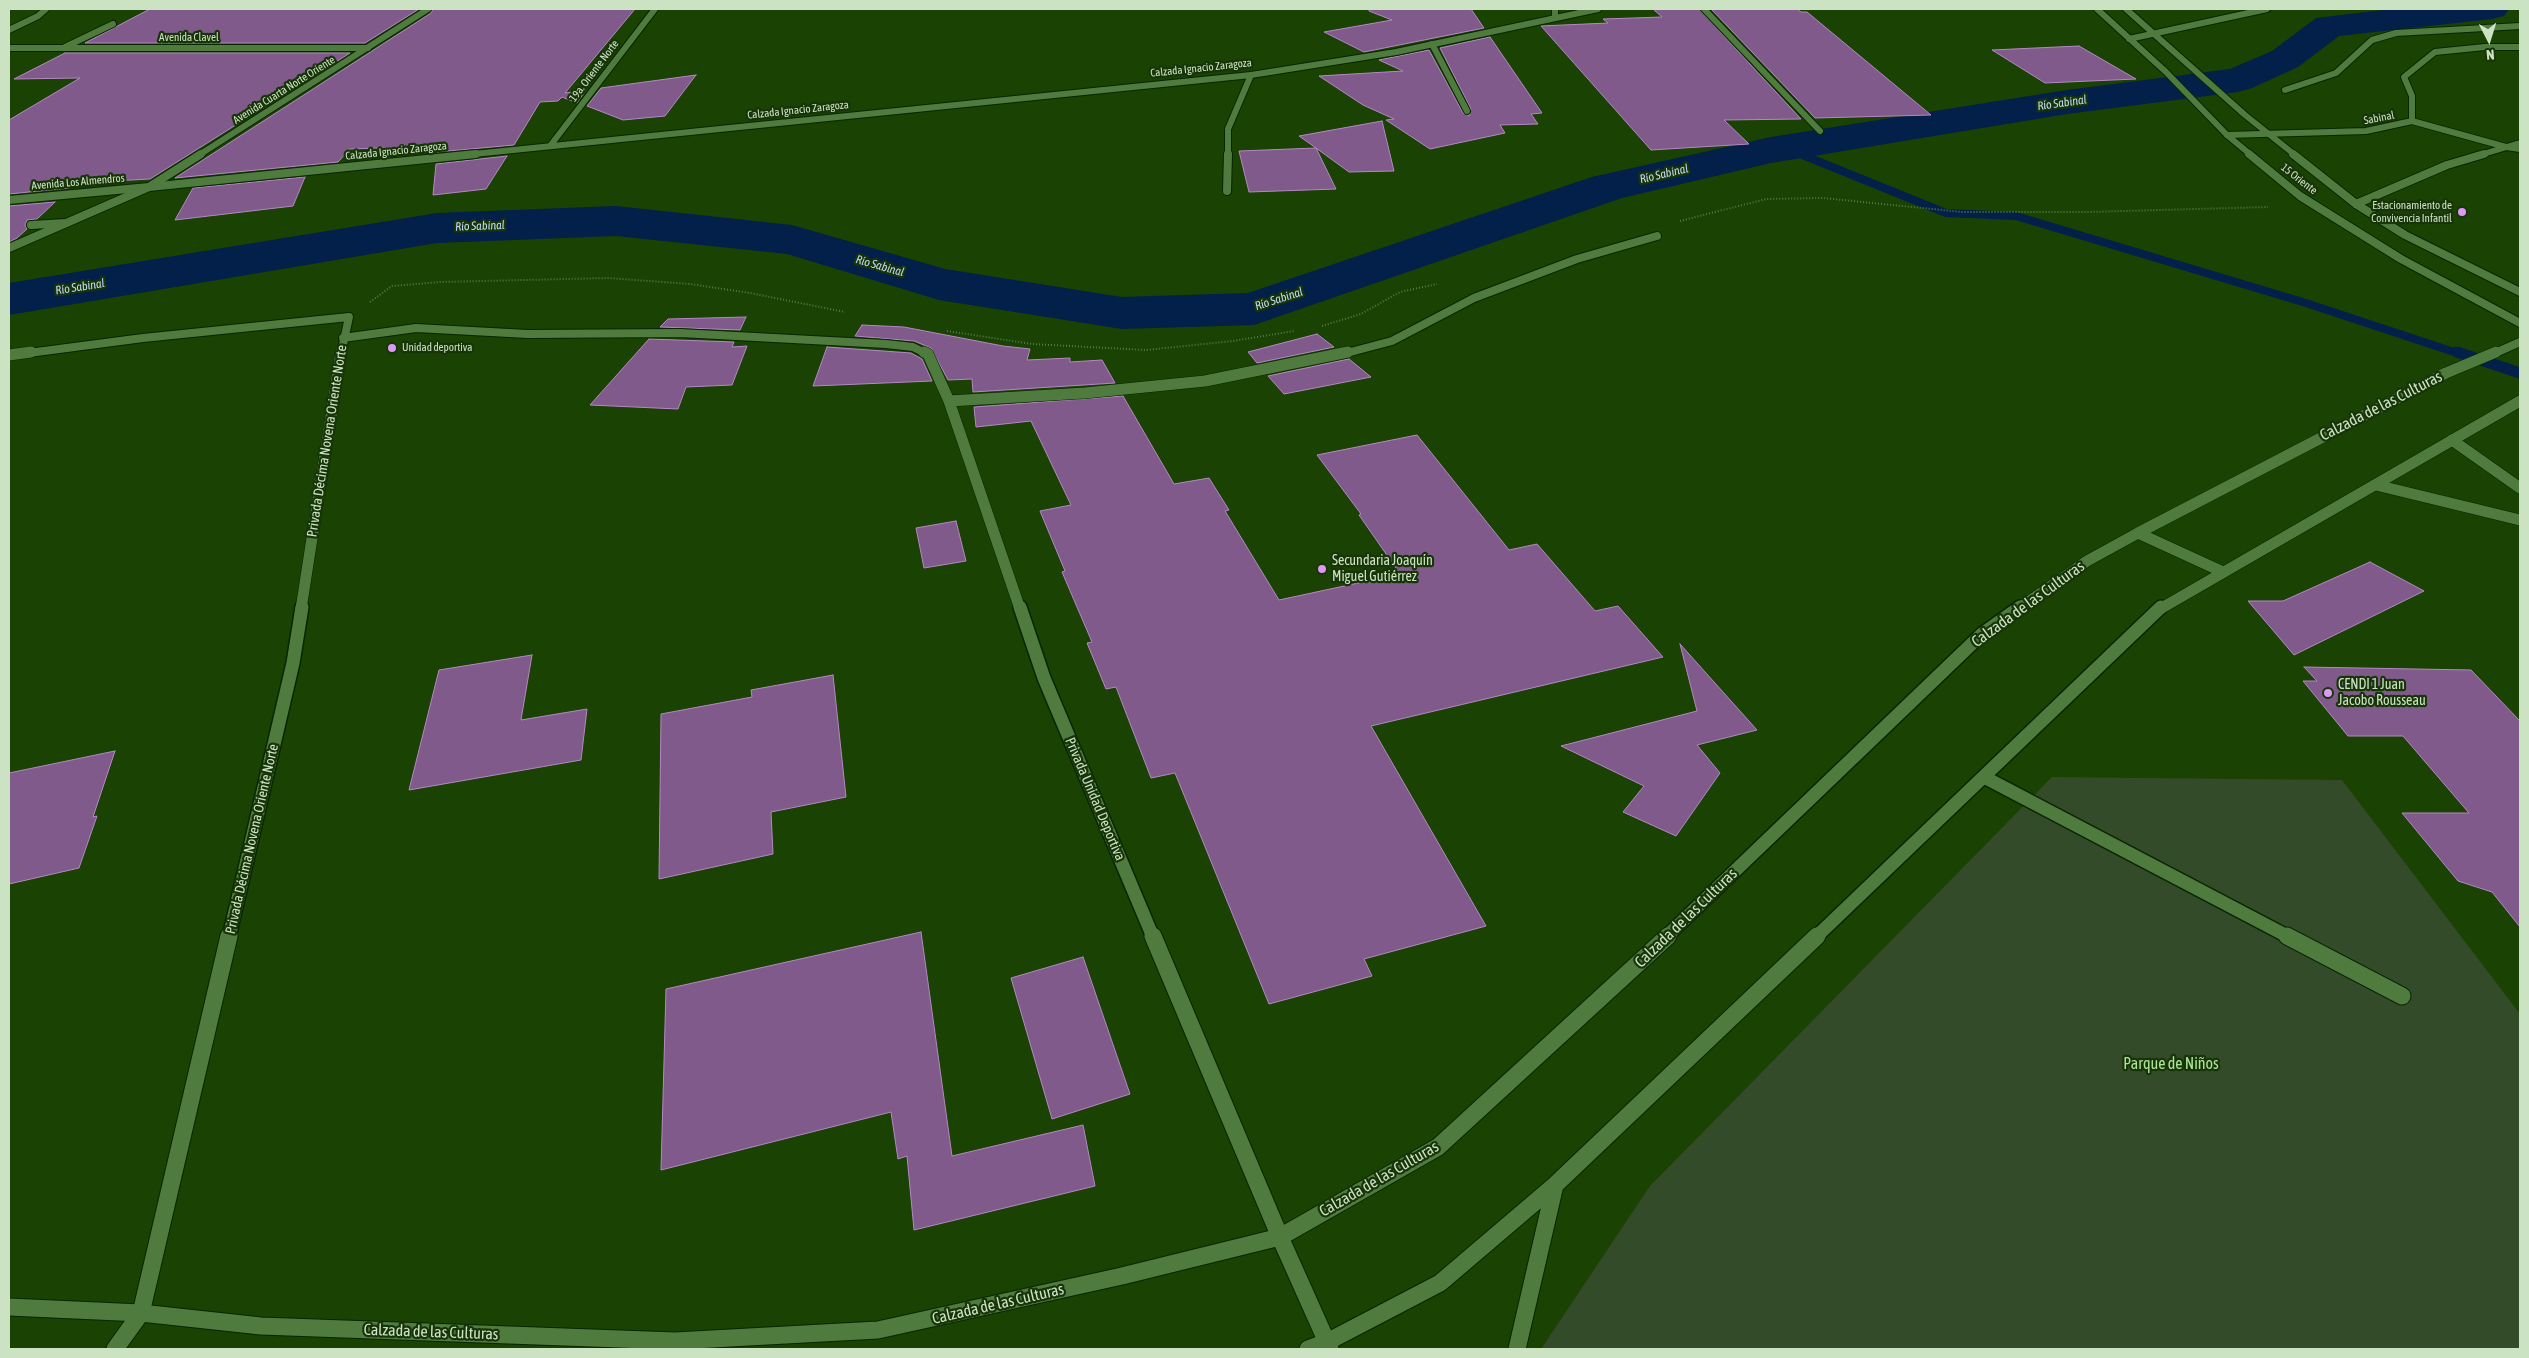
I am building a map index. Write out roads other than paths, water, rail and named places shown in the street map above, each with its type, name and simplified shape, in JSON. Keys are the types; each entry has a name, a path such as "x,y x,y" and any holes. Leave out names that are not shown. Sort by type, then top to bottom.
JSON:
{"street":[{"path":"9,30 38,16 46,9"},
{"name":"Avenida Cuarta Norte Oriente","path":"149,187 428,9"},
{"name":"19a. Oriente Norte","path":"550,146 655,9"},
{"path":"1555,9 1555,18"},
{"name":"Calzada Ignacio Zaragoza","path":"9,248 149,187 1251,75 1432,44 1598,9"},
{"path":"1704,9 1820,131"},
{"name":"15 Oriente","path":"2097,9 2166,72 2227,135 2300,196 2402,259 2520,323"},
{"name":"15 Oriente","path":"2126,9 2245,115 2356,204 2405,235 2520,292"},
{"path":"2129,38 2156,34 2267,9"},
{"path":"65,47 113,24"},
{"path":"2285,90 2336,73 2372,40 2396,33 2520,26"},
{"path":"1432,44 1467,111"},
{"name":"Sabinal","path":"2227,135 2366,131 2412,121 2412,96 2404,77 2435,52 2485,47 2520,47"},
{"name":"Avenida Clavel","path":"9,48 368,48"},
{"path":"1227,191 1228,129 1251,75"},
{"path":"2412,121 2506,148 2520,149"},
{"path":"2356,204 2447,165 2520,143"},
{"name":"Avenida Los Almendros","path":"9,200 149,187"},
{"path":"9,206 18,199"},
{"path":"31,225 66,223"},
{"path":"949,401 1085,393 1205,381 1318,360 1392,340 1474,298 1577,259 1657,236"},
{"name":"Privada Décima Novena Oriente Norte","path":"9,355 143,338 349,317 343,338 293,663 141,1313 115,1349"},
{"name":"Privada Unidad Deportiva","path":"343,338 416,328 528,334 680,333 886,344 913,347 928,354 949,401 1044,678 1280,1237 1329,1346"},
{"name":"Calzada de las Culturas","path":"9,1307 141,1313 261,1326 675,1341 878,1330 1122,1276 1280,1237 1438,1147 1613,988 1982,634 2087,561 2138,533 2446,373 2491,352 2520,342"},
{"path":"1308,1349 1329,1346 1440,1283 1554,1185 2164,605 2520,401"},
{"path":"2452,440 2520,488"},
{"path":"2376,485 2520,520"},
{"path":"2138,533 2223,572"},
{"path":"1984,776 2402,996"},
{"path":"1516,1349 1554,1185"}],"waterway":[{"name":"Río Sabinal","path":"9,299 437,228 616,221 792,240 939,284 1122,313 1254,309 1608,187 1771,150 2067,102 2238,80 2285,59 2329,26 2492,9"},
{"path":"1786,148 1803,155"},
{"path":"1800,154 1946,213 2016,216 2306,303 2460,354"},
{"path":"2457,352 2520,373"}],"place":[{"name":"Estacionamiento de Convivencia Infantil","path":"2462,212"},
{"name":"Unidad deportiva","path":"392,348"},
{"name":"Secundaria Joaquín Miguel Gutiérrez","path":"1322,569"},
{"name":"CENDI 1 Juan Jacobo Rousseau","path":"2328,693"}],"park label":[{"name":"Parque de Niños","path":"2171,1064"}]}
